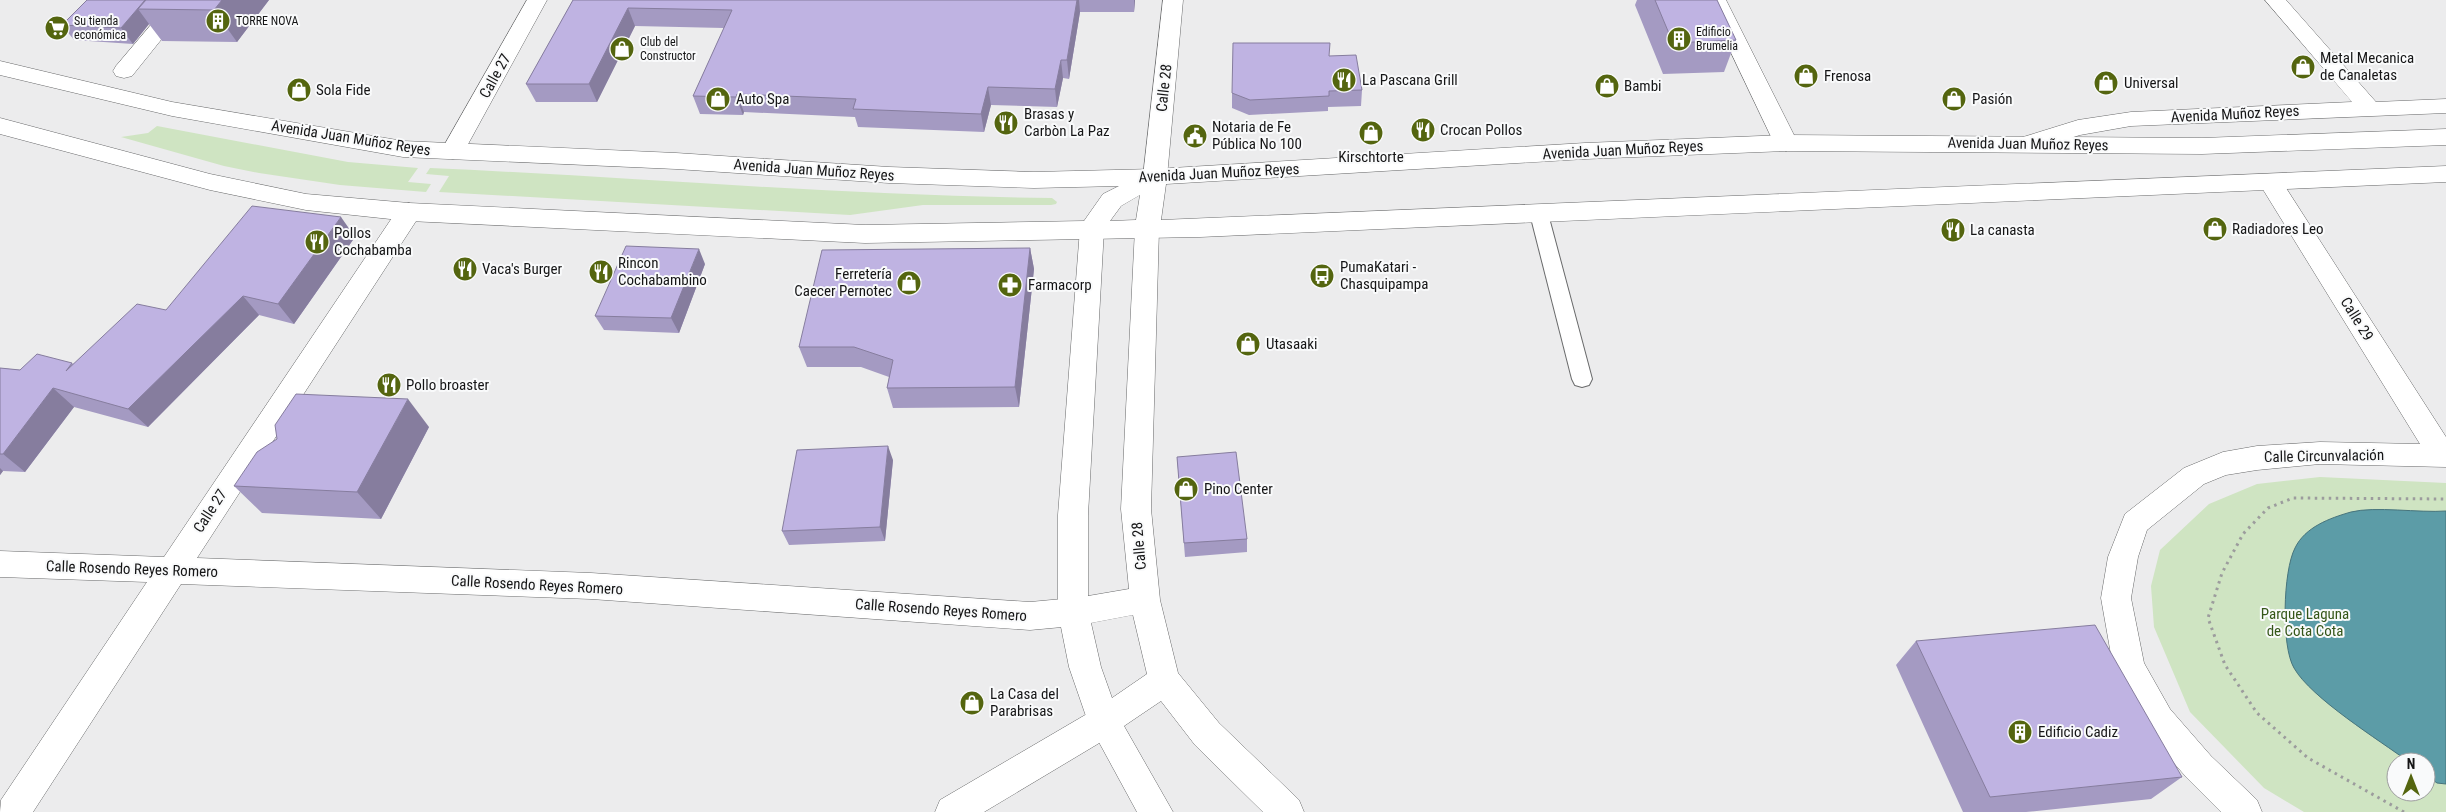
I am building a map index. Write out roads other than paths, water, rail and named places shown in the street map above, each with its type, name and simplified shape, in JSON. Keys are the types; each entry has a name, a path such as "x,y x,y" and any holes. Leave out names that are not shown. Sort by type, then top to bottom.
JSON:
{"main road":[{"path":"124,71 184,0"},
{"name":"Calle 27","path":"453,151 537,0"},
{"name":"Calle 28","path":"1173,0 1155,177 1147,229 1136,510 1145,600 1164,680 1207,734 1287,812"},
{"path":"1716,0 1786,143"},
{"path":"2275,0 2369,108"},
{"name":"Avenida Juan Muñoz Reyes","path":"0,68 172,109 404,148 676,161 898,175 1034,180 1155,177 1585,151 1786,143 2028,143 2202,146 2446,137"},
{"name":"Avenida Muñoz Reyes","path":"2028,143 2078,128 2131,120 2446,106"},
{"path":"0,126 210,182 306,202 409,212 865,234 1147,229 1539,214 2446,174"},
{"path":"1155,177 1112,200 1092,229 1073,515 1073,612 1085,668 1104,722 1156,812"},
{"name":"Calle 29","path":"2271,183 2445,456"},
{"name":"Calle 27","path":"13,812 409,212"},
{"name":"Calle Circunvalación","path":"2245,812 2199,767 2158,720 2129,666 2116,598 2123,557 2135,523 2194,476 2223,464 2257,458 2320,453 2445,456"},
{"name":"Calle Rosendo Reyes Romero","path":"0,564 591,586 1030,616 1073,612 1145,600"},
{"path":"952,812 1104,722 1164,680"}],"lane":[{"path":"1539,214 1582,379"}],"water":[{"path":"2361,510 2446,511 2446,784 2436,782 2436,752 2395,752 2315,692 2294,668 2287,643 2285,626 2286,590 2291,559 2295,548 2305,534 2327,520"}],"place":[{"name":"TORRE NOVA","path":"218,21"},
{"name":"Su tienda económica","path":"57,28"},
{"name":"Edificio Brumelia","path":"1679,39"},
{"name":"Club del Constructor","path":"622,49"},
{"name":"Metal Mecanica de Canaletas","path":"2303,67"},
{"name":"Frenosa","path":"1806,76"},
{"name":"La Pascana Grill","path":"1344,80"},
{"name":"Universal","path":"2106,83"},
{"name":"Bambi","path":"1607,86"},
{"name":"Sola Fide","path":"299,90"},
{"name":"Auto Spa","path":"718,99"},
{"name":"Pasión","path":"1954,99"},
{"name":"Brasas y Carbòn La Paz","path":"1006,123"},
{"name":"Crocan Pollos","path":"1423,130"},
{"name":"Kirschtorte","path":"1371,133"},
{"name":"Notaria de Fe Pública No 100","path":"1195,136"},
{"name":"Radiadores Leo","path":"2215,229"},
{"name":"La canasta","path":"1953,230"},
{"name":"Pollos Cochabamba","path":"317,242"},
{"name":"Vaca's Burger","path":"465,269"},
{"name":"Rincon Cochabambino","path":"601,272"},
{"name":"PumaKatari - Chasquipampa","path":"1322,276"},
{"name":"Ferretería Caecer Pernotec","path":"909,283"},
{"name":"Farmacorp","path":"1010,285"},
{"name":"Utasaaki","path":"1248,344"},
{"name":"Pollo broaster","path":"389,385"},
{"name":"Pino Center","path":"1186,489"},
{"name":"La Casa del Parabrisas","path":"972,703"},
{"name":"Edificio Cadiz","path":"2020,732"}],"park label":[{"name":"Parque Laguna de Cota Cota","path":"2305,622"}]}
